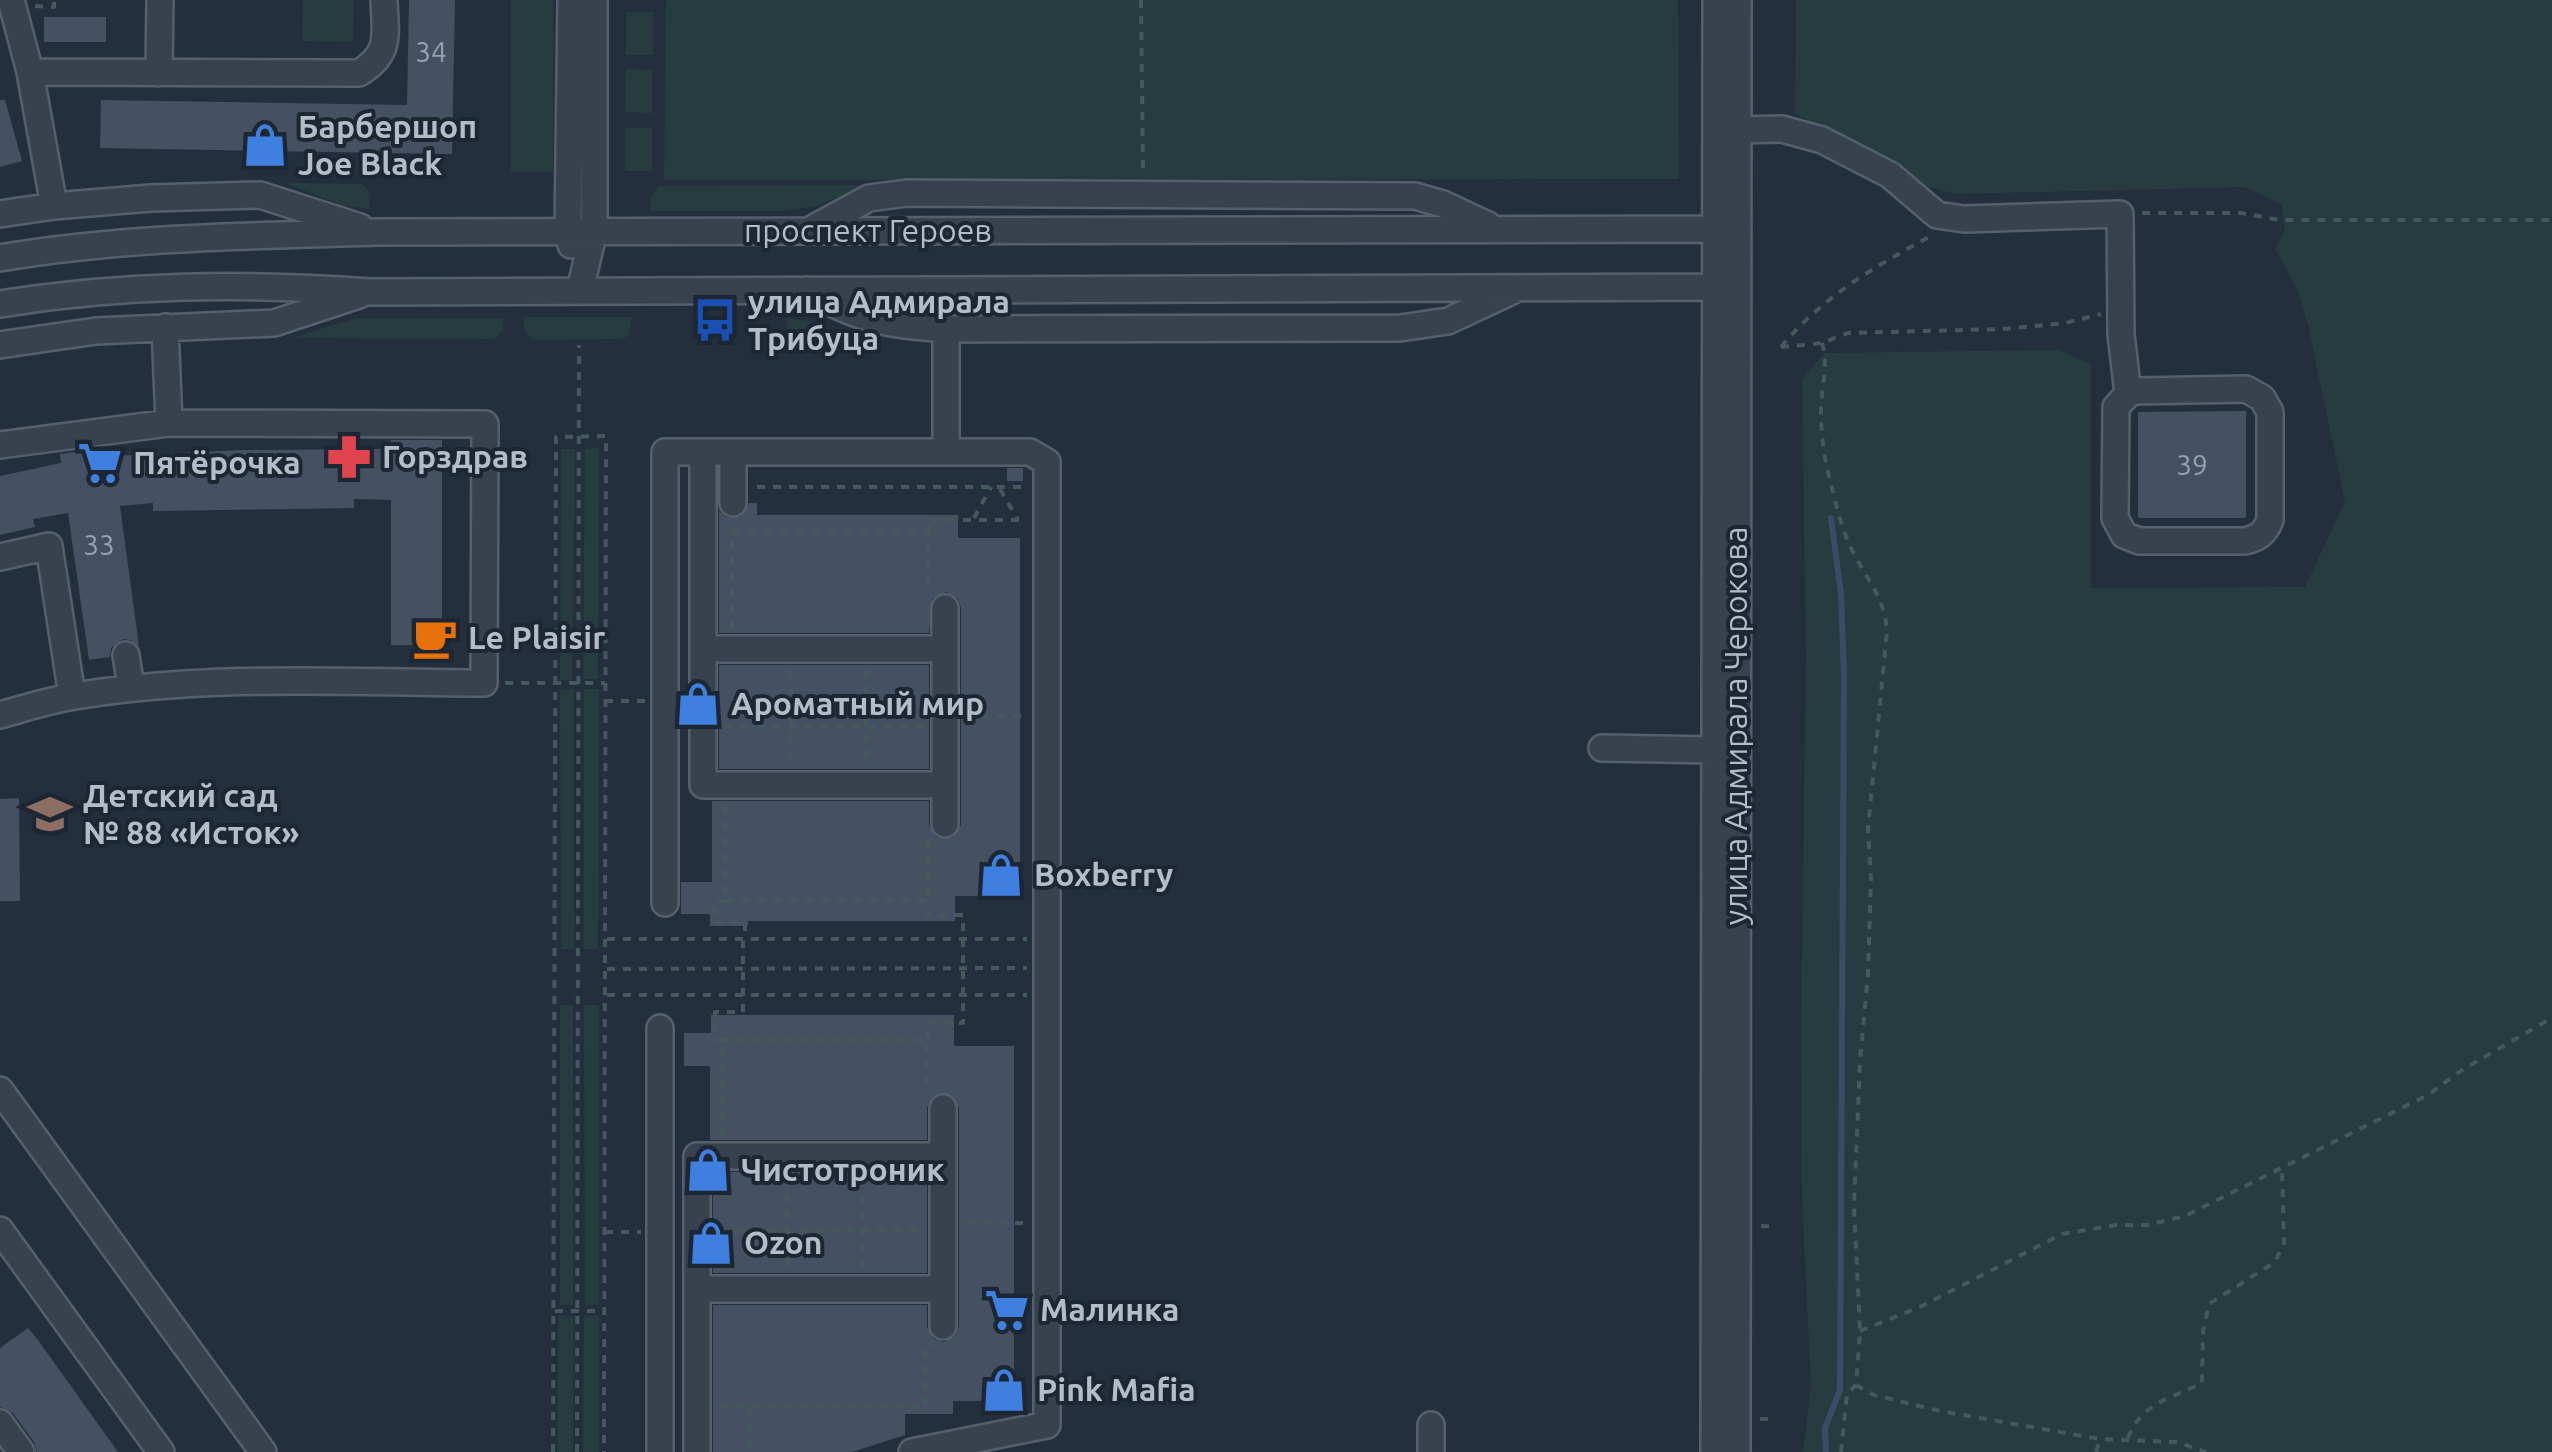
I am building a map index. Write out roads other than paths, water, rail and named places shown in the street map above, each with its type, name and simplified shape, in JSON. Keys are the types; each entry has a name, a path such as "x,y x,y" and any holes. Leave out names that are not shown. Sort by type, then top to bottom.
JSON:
{"street":[{"path":"11,0 32,29 30,72 54,206"},
{"path":"159,73 160,0"},
{"path":"30,72 360,74 376,63 386,45 384,0"},
{"path":"570,0 581,230"},
{"path":"580,290 594,0"},
{"name":"улица Адмирала Черокова","path":"1716,0 1727,229 1737,1452"},
{"name":"улица Адмирала Черокова","path":"1727,229 1738,130 1738,0"},
{"path":"1738,130 1782,130 1822,140 1890,174 1937,215 1964,218 2120,214 2121,310 2128,394 2116,407 2119,530 2139,541 2245,541 2260,535 2270,520 2270,412 2262,398 2246,390 2144,390 2128,394"},
{"path":"809,231 869,198 906,193 1415,196 1443,204 1497,229"},
{"path":"0,214 54,206 260,195 374,232"},
{"name":"проспект Героев","path":"0,258 58,248 150,240 374,232 1727,229"},
{"name":"проспект Героев","path":"0,304 65,293 154,286 272,285 370,292 1727,287"},
{"name":"улица Адмирала Черокова","path":"1714,1452 1715,750 1727,287"},
{"path":"807,290 842,310 888,325 946,329 1400,328 1448,321 1518,288"},
{"path":"0,344 165,327 274,324 370,292"},
{"path":"165,327 169,422"},
{"path":"946,329 946,452"},
{"path":"0,445 169,422 486,424 484,683 269,682 131,688 72,696 0,714"},
{"path":"665,903 664,452 1030,452 1047,462 1047,1425 982,1445 912,1452"},
{"path":"719,452 729,498"},
{"path":"719,452 703,649 703,785 945,785"},
{"path":"0,557 48,546 72,696"},
{"path":"945,608 945,824"},
{"path":"703,649 945,649"},
{"path":"126,654 131,688"},
{"path":"1602,748 1715,750"},
{"path":"660,1028 660,1452"},
{"path":"0,1090 263,1452"},
{"path":"943,1108 943,1326"},
{"path":"697,1452 697,1156 943,1156"},
{"path":"0,1230 161,1452"},
{"path":"697,1290 943,1290"},
{"path":"0,1424 21,1452"},
{"path":"1430,1424 1431,1452"}],"waterway":[{"path":"1826,1452 1825,1428 1840,1390 1844,674 1841,594 1831,518"}],"place":[{"name":"Барбершоп Joe Black","path":"265,145"},
{"name":"улица Адмирала Трибуца","path":"715,320"},
{"name":"Горздрав","path":"349,457"},
{"name":"Пятёрочка","path":"100,463"},
{"name":"Le Plaisir","path":"435,638"},
{"name":"Ароматный мир","path":"698,704"},
{"name":"Детский сад № 88 «Исток»","path":"50,814"},
{"name":"Boxberry","path":"1001,875"},
{"name":"Чистотроник","path":"708,1170"},
{"name":"Ozon","path":"711,1243"},
{"name":"Малинка","path":"1007,1310"},
{"name":"Pink Mafia","path":"1004,1390"}]}
